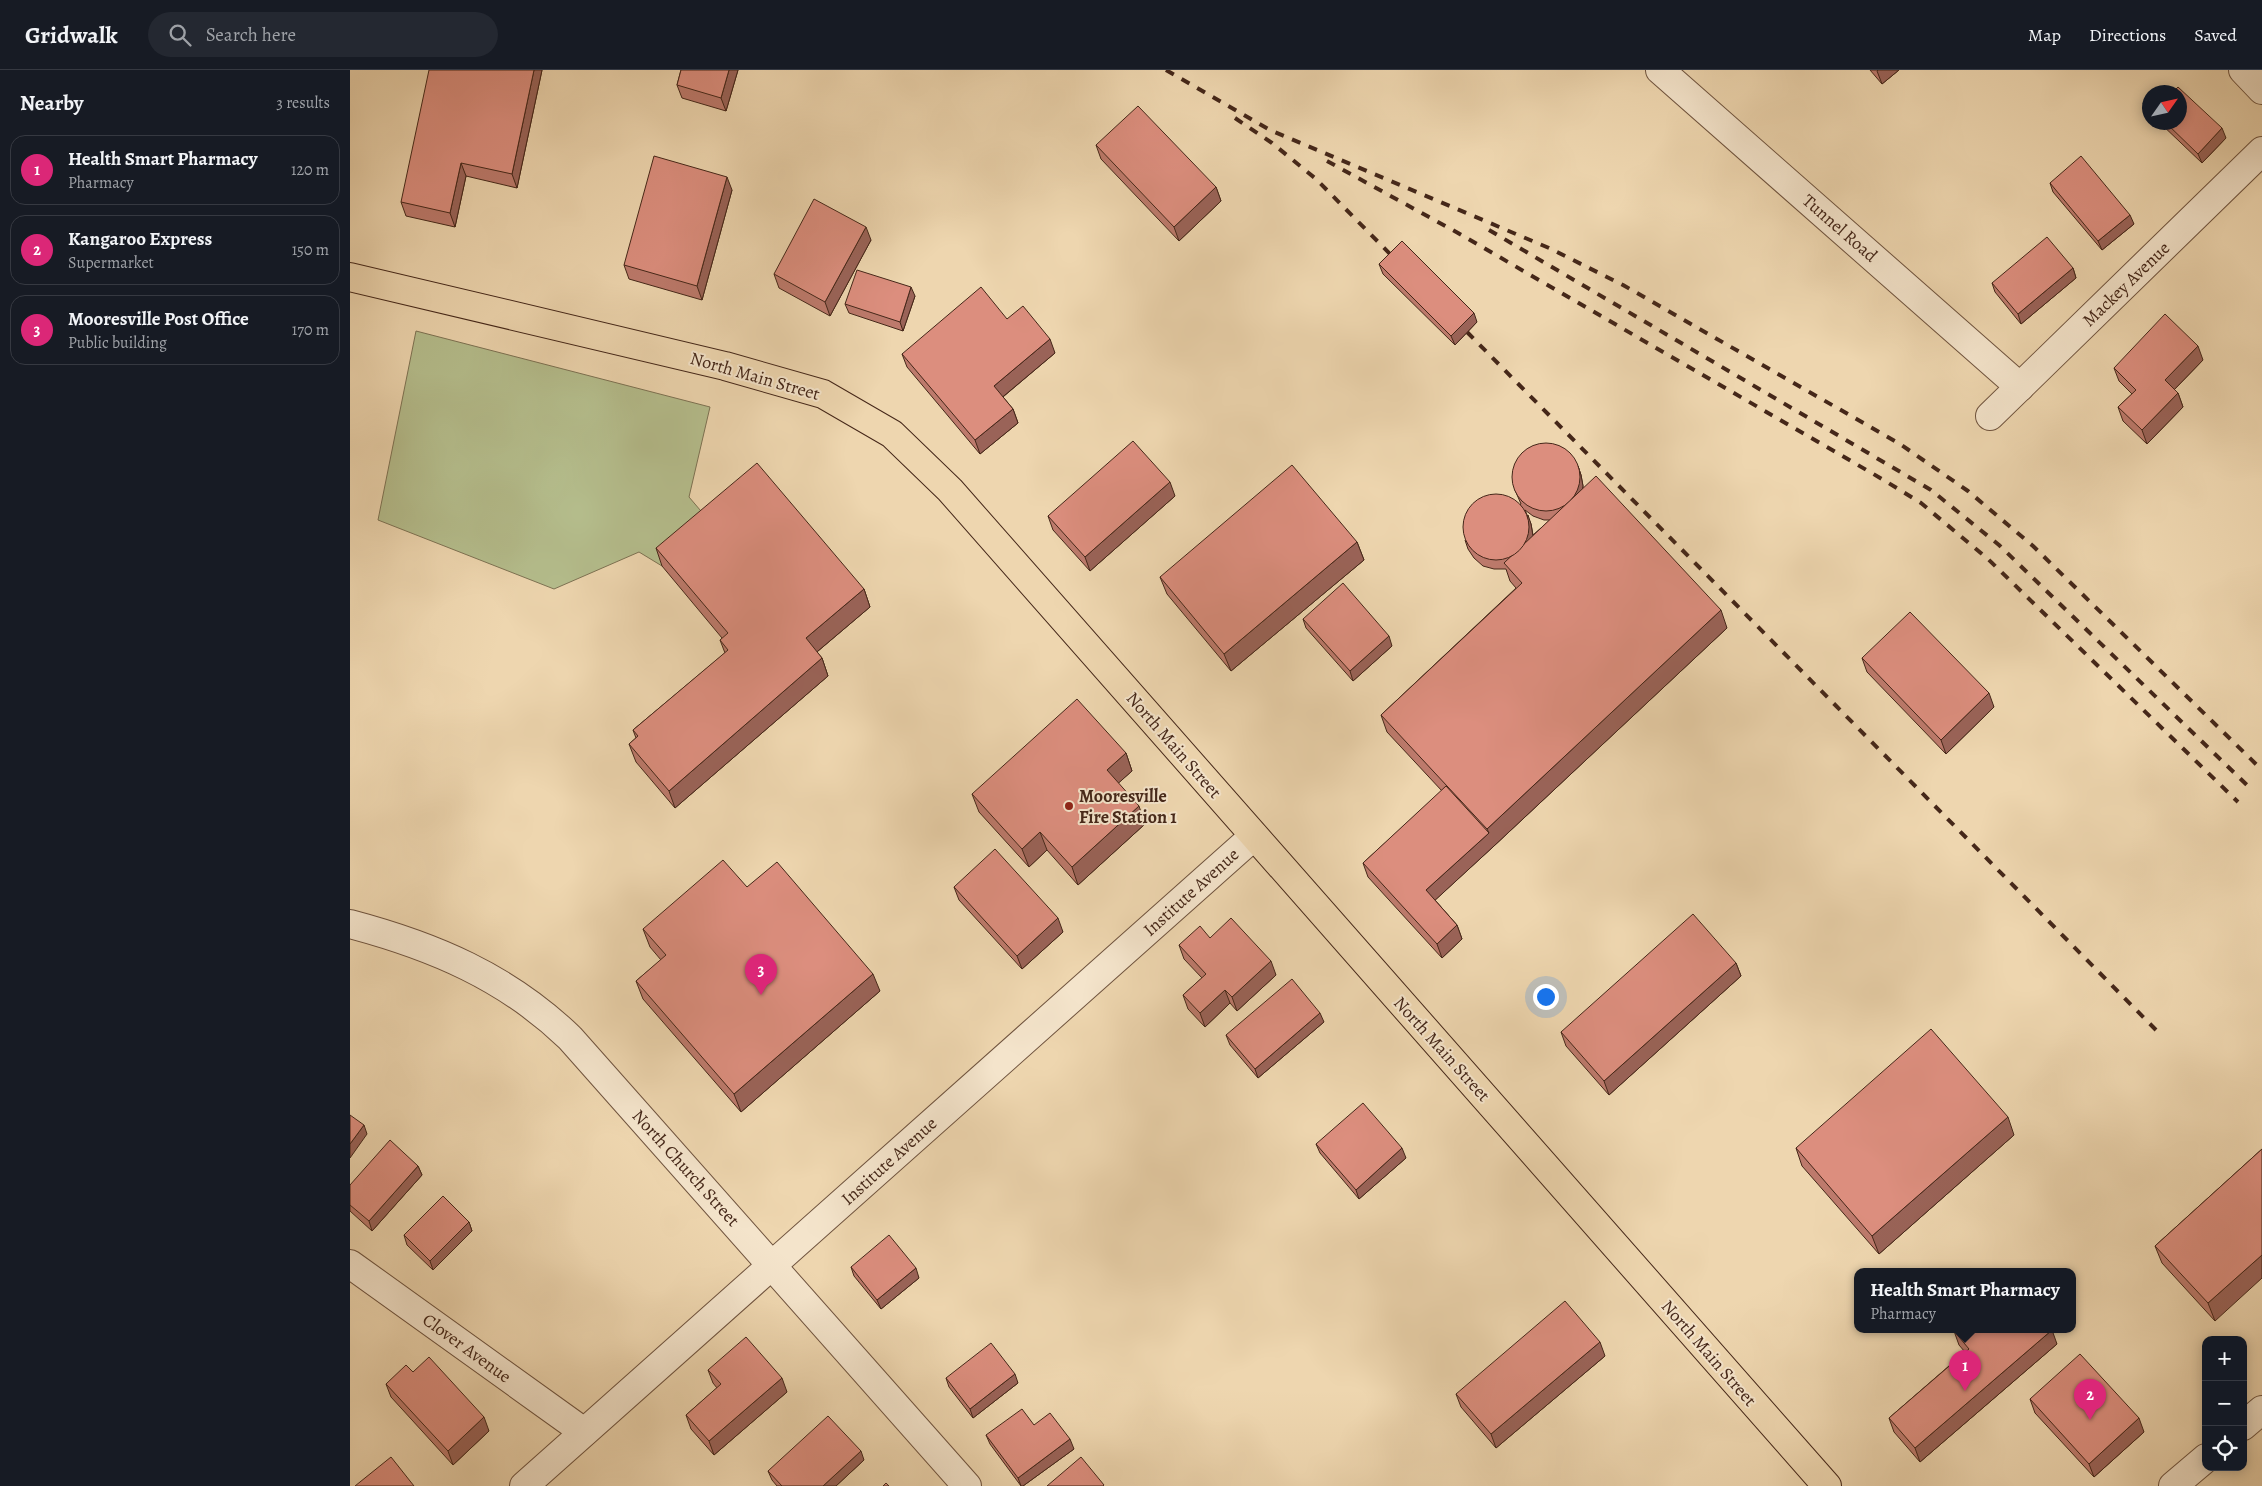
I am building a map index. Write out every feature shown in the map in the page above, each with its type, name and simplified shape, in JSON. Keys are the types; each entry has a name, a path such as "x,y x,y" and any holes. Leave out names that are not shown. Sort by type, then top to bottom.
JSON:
{"main road":[{"name":"North Main Street","path":"350,277 763,376 823,394 892,434 950,490 1827,1486"}],"street":[{"name":"Tunnel Road","path":"1660,70 2020,387"},
{"path":"2243,70 2262,90"},
{"name":"Mackey Avenue","path":"1990,416 2262,151"},
{"name":"Institute Avenue","path":"524,1486 1254,836"},
{"name":"North Church Street","path":"350,924 403,938 436,951 506,987 548,1017 570,1038 967,1486"},
{"name":"Clover Avenue","path":"350,1264 584,1432"},
{"path":"2247,1423 2262,1410"},
{"path":"2173,1486 2202,1461"}],"green space":[{"path":"416,331 710,407 689,497 712,524 662,566 639,552 554,589 378,520"}],"building":[{"path":"429,70 534,70 512,174 461,163 450,213 401,202"},
{"path":"681,70 729,70 721,98 677,85"},
{"path":"2187,95 2222,128 2198,154 2173,130 2187,130"},
{"path":"1138,106 1216,187 1174,227 1096,145"},
{"path":"654,156 727,177 697,286 624,265"},
{"path":"2081,156 2130,215 2098,241 2050,183"},
{"path":"814,199 866,227 825,302 774,274"},
{"path":"2047,237 2073,268 2018,314 1992,283"},
{"path":"1402,241 1474,313 1451,336 1379,264"},
{"path":"857,270 911,287 900,322 845,304"},
{"path":"981,287 1007,319 1023,306 1050,339 994,386 1013,409 975,440 902,354"},
{"path":"2165,314 2198,346 2165,380 2178,393 2142,430 2118,407 2136,390 2114,368"},
{"path":"1133,441 1170,482 1085,557 1048,516"},
{"path":"1546,443 1559,446 1570,453 1577,464 1580,477 1577,490 1570,501 1559,508 1546,511 1533,508 1522,501 1515,490 1512,477 1515,464 1522,453 1533,446"},
{"path":"757,463 864,589 806,638 822,658 669,791 629,744 638,736 633,730 728,650 720,640 728,633 656,548"},
{"path":"1292,465 1357,542 1224,654 1160,577"},
{"path":"1596,476 1721,610 1487,829 1381,715 1522,583 1504,563"},
{"path":"1489,494 1503,494 1515,499 1524,508 1529,520 1527,540 1520,551 1503,560 1489,560 1477,555 1468,546 1463,534 1463,520 1468,508 1477,499"},
{"path":"1343,583 1389,636 1350,671 1303,619"},
{"path":"1910,612 1989,693 1941,740 1862,658"},
{"path":"1077,699 1126,753 1107,770 1139,806 1072,867 1040,832 1022,849 972,794"},
{"path":"1446,786 1489,833 1426,890 1457,925 1437,944 1363,863"},
{"path":"995,849 1058,918 1017,956 954,887"},
{"path":"723,860 747,887 777,862 873,974 734,1094 636,981 666,955 643,929"},
{"path":"1693,914 1736,963 1604,1081 1561,1032"},
{"path":"1231,918 1271,961 1232,997 1225,990 1200,1013 1183,995 1206,974 1179,945 1200,926 1210,938"},
{"path":"1292,979 1320,1013 1255,1069 1226,1035"},
{"path":"1931,1029 2008,1117 1872,1236 1796,1148"},
{"path":"1363,1103 1402,1148 1356,1190 1316,1144"},
{"path":"350,1115 364,1125 350,1144"},
{"path":"390,1140 418,1166 369,1221 350,1205 350,1185"},
{"path":"2262,1149 2262,1255 2208,1303 2155,1246"},
{"path":"443,1196 469,1222 430,1261 404,1235"},
{"path":"889,1235 916,1268 877,1300 851,1267"},
{"path":"1565,1301 1600,1342 1491,1434 1456,1394"},
{"path":"1956,1333 2049,1333 1915,1448 1889,1418 1969,1349"},
{"path":"746,1337 782,1378 709,1441 686,1415 721,1384 708,1370"},
{"path":"991,1343 1015,1374 970,1409 946,1378"},
{"path":"2080,1354 2139,1418 2089,1464 2030,1399"},
{"path":"429,1357 484,1417 448,1451 386,1384 406,1365 413,1372"},
{"path":"1022,1409 1034,1425 1050,1413 1070,1439 1018,1478 986,1435"},
{"path":"828,1416 861,1451 823,1486 782,1486 768,1471"},
{"path":"391,1457 414,1486 355,1486"},
{"path":"1081,1457 1103,1486 1047,1486"}],"railway":[{"path":"1166,70 1270,130 1549,248 1623,285 1900,444 1968,491 2033,546 2262,770"},
{"path":"1235,118 1272,143 1316,179 1396,260"},
{"path":"1327,161 1458,233 1921,503 1988,559 2238,802"},
{"path":"1489,230 1931,490 1999,545 2251,789"},
{"path":"1467,332 2156,1030"}],"place":[{"name":"Mooresville Fire Station 1","path":"1069,806"},
{"name":"Mooresville Post Office","path":"761,995"},
{"name":"Health Smart Pharmacy","path":"1965,1391"},
{"name":"Kangaroo Express","path":"2090,1420"}]}
